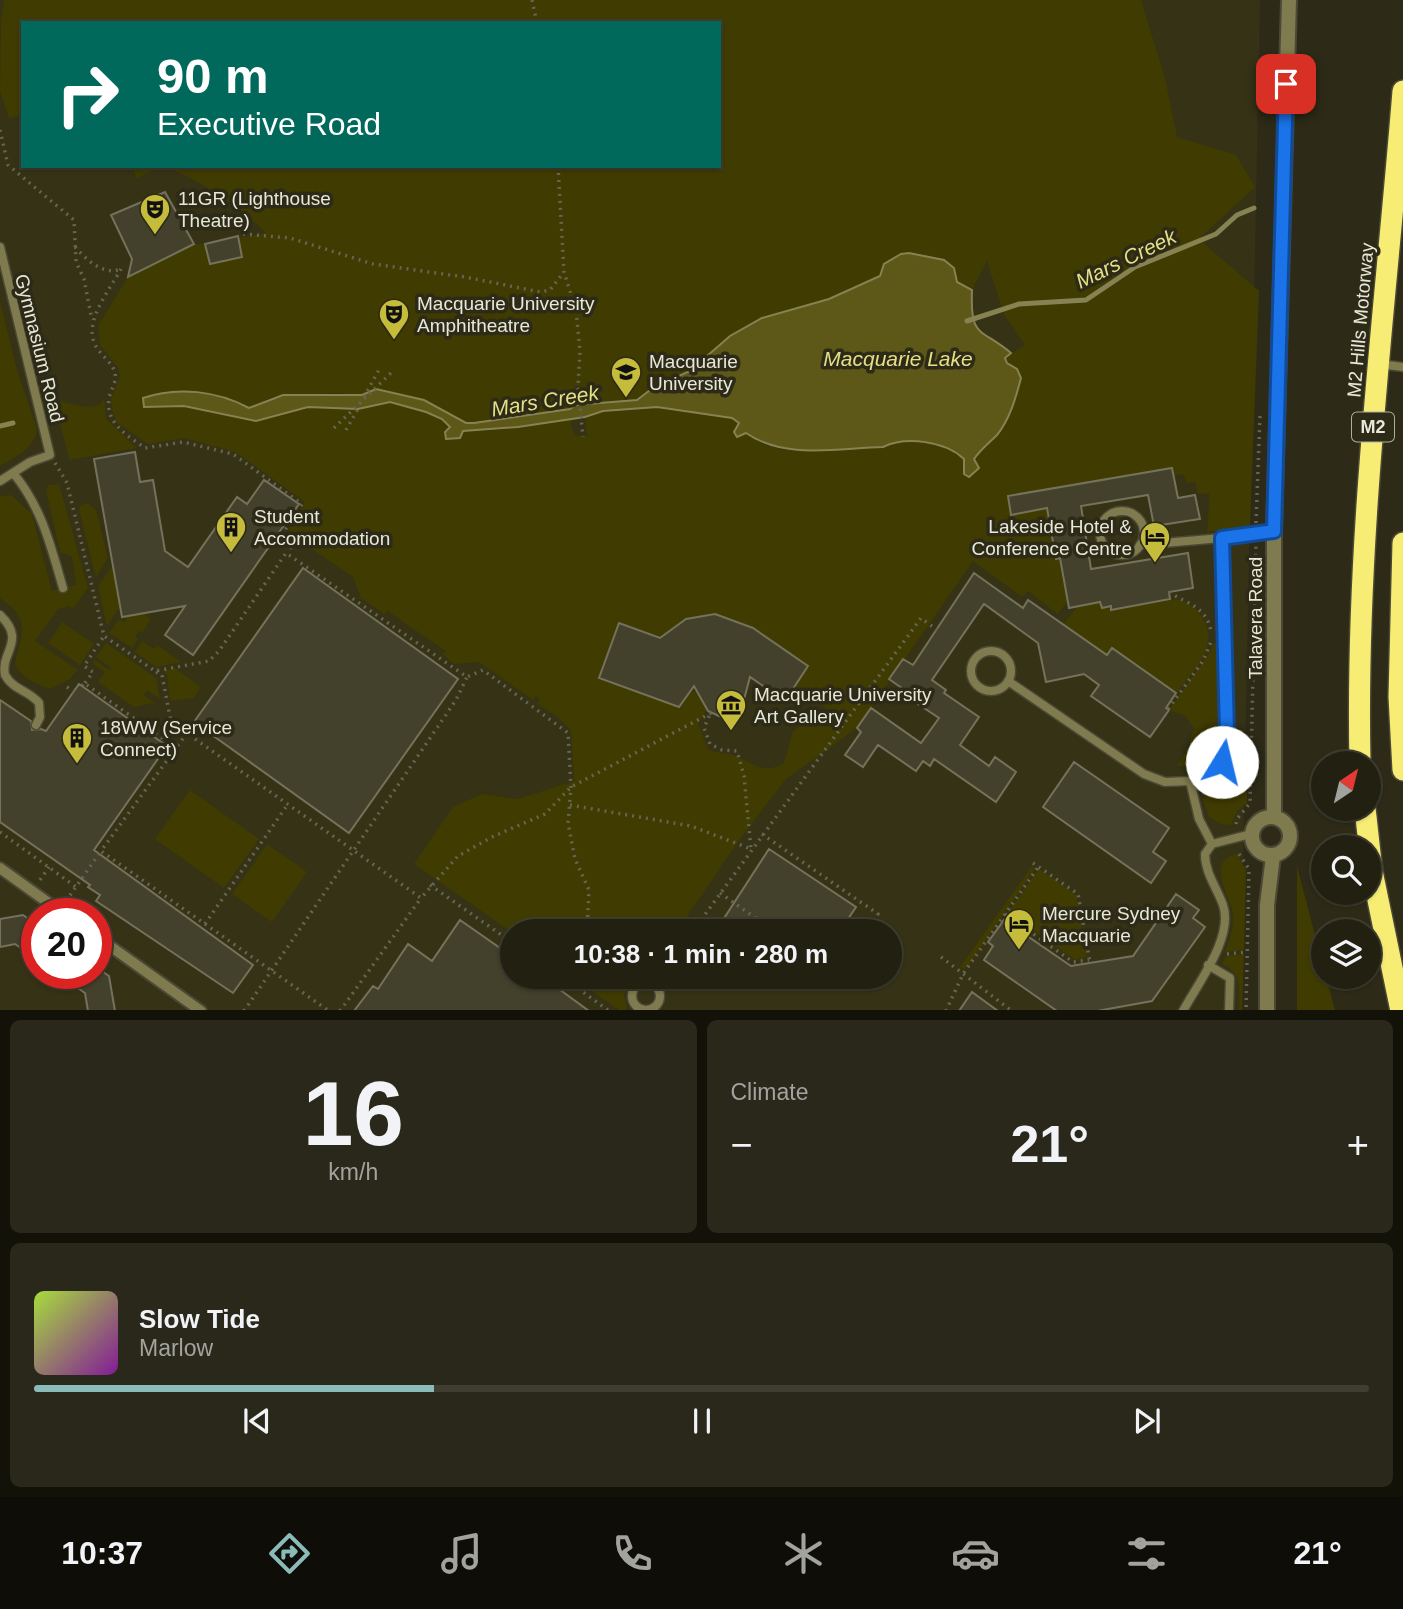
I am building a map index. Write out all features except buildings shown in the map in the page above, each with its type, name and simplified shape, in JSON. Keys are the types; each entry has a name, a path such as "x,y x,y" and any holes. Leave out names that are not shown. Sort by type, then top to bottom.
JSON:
{"highway":[{"name":"M2 Hills Motorway","path":"1360,751 1359,678 1363,572 1403,91"},
{"path":"1403,543 1403,771"},
{"path":"1366,821 1372,871 1401,1010"},
{"path":"1387,943 1392,1010"}],"street":[{"name":"Talavera Road","path":"1274,817 1274,531 1289,0"},
{"path":"1274,817 1285,823 1290,834 1284,850 1273,856 1257,850 1251,841 1251,834 1262,819 1274,817"},
{"path":"1267,1010 1267,905 1273,856"},
{"path":"0,868 42,898"},
{"path":"112,947 201,1010"}],"lane":[{"name":"Gymnasium Road","path":"0,247 50,456"},
{"path":"1379,364 1403,367"},
{"path":"0,481 30,462 50,456"},
{"path":"14,474 40,512 63,589"},
{"path":"1140,545 1144,531 1133,514 1127,511 1113,512 1102,521 1102,543 1113,553 1128,554 1140,545 1274,531"},
{"path":"1008,681 1144,774 1165,782 1190,782 1210,776 1222,762 1227,734 1222,538"},
{"path":"0,615 12,635 12,644 2,663 4,673 16,689 36,699 41,709 36,725"},
{"path":"989,651 1003,655 1010,666 1008,681 998,690 979,687 971,676 972,663 982,653 989,651"},
{"path":"1190,782 1199,820 1212,844"},
{"path":"1183,1010 1219,945 1226,924 1223,904 1206,867 1205,854 1212,844 1251,834"},
{"path":"1208,965 1230,978 1229,1010"},
{"path":"634,989 632,995 636,1009 645,1010 657,1004 660,996 656,989"},
{"path":"657,1004 666,1010"}],"path":[{"path":"532,0 537,21"},
{"path":"0,130 8,165 74,220 76,262 84,279 93,341 115,371 109,412 116,424 145,448 183,442 233,454 302,504 285,530 291,547 209,661 155,671"},
{"path":"558,168 564,272 576,310 580,351 578,386 583,437"},
{"path":"243,234 290,238 389,267 465,277 540,292 550,290 564,272"},
{"path":"74,246 95,266 107,271 121,269 92,322"},
{"path":"346,430 380,368"},
{"path":"334,428 393,371"},
{"path":"50,456 66,483 104,636 162,675 171,722 421,898"},
{"path":"286,554 467,677"},
{"path":"1168,592 1203,612 1209,620 1212,633 1209,651 1168,709"},
{"path":"702,919 921,618 937,630"},
{"path":"104,636 84,666 93,672 83,685 176,748"},
{"path":"244,1010 456,701 467,677 483,670 568,733 571,787 568,823 575,859 589,890 588,919"},
{"path":"67,687 74,692"},
{"path":"340,1010 430,885 458,856 492,837 545,814 571,787 711,713 704,728 710,744 722,750 737,751 741,764 751,849"},
{"path":"0,832 76,887 187,733"},
{"path":"205,924 288,804"},
{"path":"570,805 691,826 751,849"},
{"path":"762,834 878,914 874,919"},
{"path":"101,851 329,1010"},
{"path":"1239,854 1249,870 1246,1010"},
{"path":"1005,914 1073,962 1089,962 1078,894 1033,863"},
{"path":"946,1010 963,974 1038,866"},
{"path":"430,885 500,934"},
{"path":"720,893 757,919"},
{"path":"941,957 1013,1010"},
{"path":"579,989 609,1010"}],"shaded area":[{"name":"Macquarie University","path":"0,0 1260,0 1240,1010 0,1010"},
{"path":"4,0 1141,0 1165,78 1177,137 1236,155 1255,187 1199,239 1259,291 1250,525 1207,532 1210,493 1198,494 1195,482 1187,483 1183,474 1173,476 1171,468 1008,496 1012,514 1066,505 1050,530 1056,559 1060,558 1068,600 1058,614 1028,591 1022,597 973,561 857,728 786,779 740,839 685,919 500,919 500,924 414,864 453,807 482,794 518,799 574,781 571,731 558,717 537,704 540,700 535,695 533,700 479,662 454,664 441,653 447,652 386,610 386,615 361,598 353,577 290,534 289,529 305,502 235,452 184,438 148,444 117,423 111,398 120,376 118,368 100,345 98,326 128,277 194,244 205,244 210,264 242,257 238,238 265,233 233,205 200,183 162,168 721,168 721,21 21,21 21,115 9,118 0,91 1,20","holes":["901,254 944,260 954,268 957,282 972,290 987,261 1004,315 1025,345 1005,358 1021,378 1008,416 985,449 963,464 964,459 947,448 914,441 883,447 784,450 762,444 732,418 675,408 634,408 591,414 585,417 587,436 574,435 571,423 573,416 543,423 480,431 449,429 442,419 427,412 390,402 337,409 308,407 256,421 184,406 154,405 143,398 169,392 197,392 211,394 249,408 272,397 334,393 362,395 376,389 424,400 466,423 570,409 575,405 575,386 581,386 583,404 638,400 654,387 692,370 705,370 707,355 742,328 762,318 829,299 880,276 884,264","715,614 754,628 808,666 795,686 832,713 805,722 793,731 784,763 771,768 759,767 733,755 708,749 698,724 707,709 701,693 691,691 678,707 599,678 619,623 700,652 686,619"]},
{"path":"133,168 162,168 136,179"},
{"path":"0,301 17,370 37,429 28,447 0,466"},
{"path":"104,400 106,419 137,448 69,460 55,402 87,407"},
{"path":"59,484 88,588 73,609 69,606 58,609 35,641 78,670 70,679 50,689 25,677 15,665 22,629 17,614 0,598 0,496 11,495 32,514 52,591 76,585 72,557 60,552 46,490 48,485"},
{"path":"88,503 96,510 108,558 96,578 79,509 81,505"},
{"path":"113,565 120,607 107,626 98,586"},
{"path":"1175,599 1184,601 1197,611 1208,633 1203,657 1176,693 1112,648 1102,662 1095,646 1063,624 1078,606 1100,602 1102,608 1111,606 1112,610"},
{"path":"143,613 151,619 142,633 139,631 135,636 138,639 132,648 109,633 119,619 124,622 128,616"},
{"path":"62,622 94,644 80,665 48,643"},
{"path":"142,641 154,649 157,645 181,662 156,667 135,652"},
{"path":"106,643 156,678 160,699 147,691 144,695 155,703 134,707 98,682 105,672 93,664 95,660 109,670 111,668 96,657"},
{"path":"1213,643 1220,645 1220,708 1216,741 1211,754 1204,762 1177,766 1188,748 1194,728 1185,716 1169,710 1210,652"},
{"path":"175,668 201,687 194,698 170,701 167,674 163,671"},
{"path":"1233,768 1247,769 1247,803 1237,811 1231,825 1221,824 1209,817 1203,800 1210,786"},
{"path":"190,790 259,839 224,888 155,839"},
{"path":"267,844 307,872 272,922 232,894"},
{"path":"1236,854 1246,869 1244,950 1224,952 1231,934 1233,915 1220,872 1227,858"},
{"path":"1032,866 1035,869 965,970 960,967"},
{"path":"1297,866 1311,920 1311,989 1329,989 1335,1010 1297,1010"},
{"path":"1039,869 1076,895 1087,957 1075,960 1008,913"},
{"path":"1244,954 1242,1010 1239,1010 1237,978 1222,964 1226,956"},
{"path":"589,989 627,989 624,995 626,1010 619,1010"}],"water":[{"name":"Macquarie Lake","path":"901,254 944,260 954,268 957,282 972,290 975,325 1011,353 1005,358 1007,363 1017,369 1021,378 1006,422 974,459 979,468 969,477 964,474 964,459 936,444 914,441 883,447 794,450 777,447 746,433 737,437 734,432 739,423 732,418 657,407 603,411 585,417 518,427 463,431 460,438 446,439 445,432 450,427 442,419 390,402 358,409 308,407 256,421 184,406 144,407 143,398 170,392 211,394 249,408 283,395 362,395 376,389 424,400 466,423 474,423 570,409 575,405 637,400 654,387 692,370 705,370 707,356 730,336 762,318 829,299 880,276 884,264"}],"waterway":[{"name":"Mars Creek","path":"967,321 1019,304 1086,300 1135,267 1216,234 1237,215 1254,208"},
{"name":"Mars Creek","path":"0,426 13,423"}],"place":[{"name":"11GR (Lighthouse Theatre)","path":"155,236"},
{"name":"Macquarie University Amphitheatre","path":"394,341"},
{"name":"Macquarie University","path":"626,399"},
{"name":"Student Accommodation","path":"231,554"},
{"name":"Lakeside Hotel & Conference Centre","path":"1155,564"},
{"name":"Macquarie University Art Gallery","path":"731,732"},
{"name":"18WW (Service Connect)","path":"77,765"},
{"name":"Mercure Sydney Macquarie","path":"1019,951"}],"route":[{"path":"1222,762 1227,734 1222,538 1274,531 1286,84"}]}
